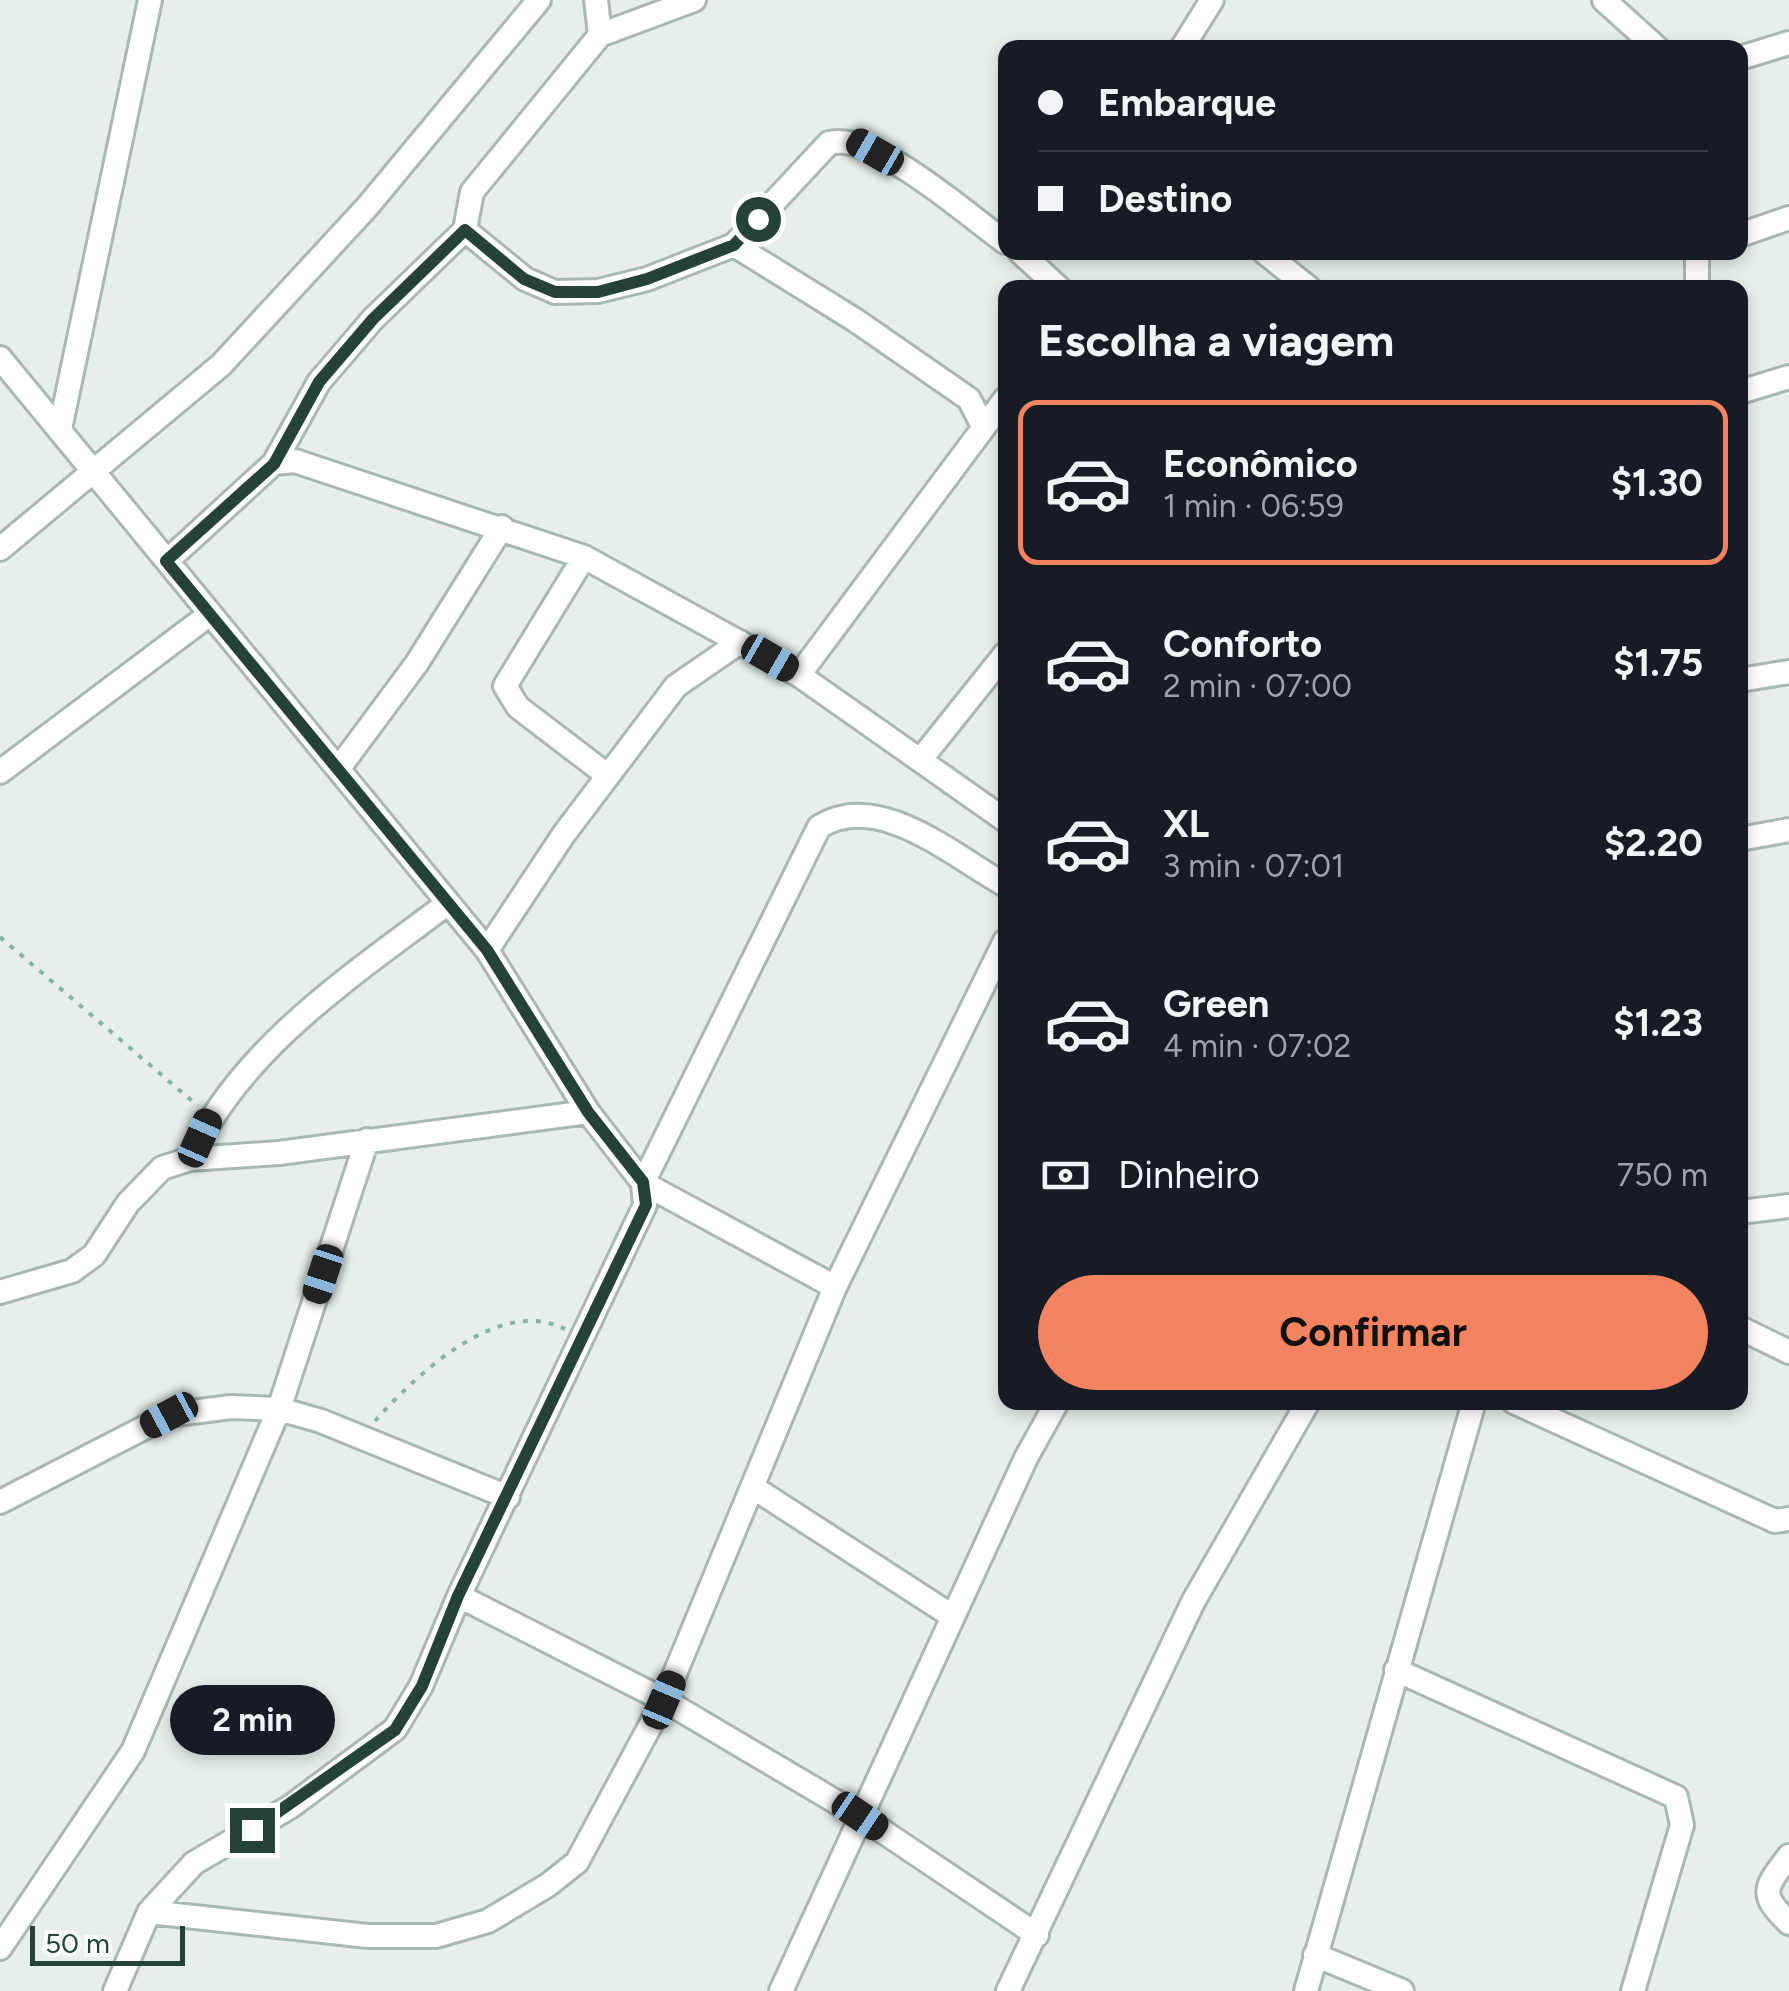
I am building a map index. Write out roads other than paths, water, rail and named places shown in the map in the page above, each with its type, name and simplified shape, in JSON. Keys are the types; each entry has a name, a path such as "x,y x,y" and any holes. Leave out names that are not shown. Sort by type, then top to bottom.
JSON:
{"street":[{"path":"60,429 150,0"},
{"path":"0,549 93,476 248,337 368,208 539,0"},
{"path":"596,0 600,36"},
{"path":"166,561 274,464 319,382 373,319 465,230 472,192 600,36 694,0"},
{"path":"1187,40 1212,0"},
{"path":"1604,0 1649,40"},
{"path":"1748,56 1789,43"},
{"path":"465,230 524,279 555,292 598,292 647,279 734,245 829,143 843,139 857,141 893,162 998,237"},
{"path":"1748,232 1789,218"},
{"path":"734,245 855,320 968,399 983,426"},
{"path":"1274,260 1299,280"},
{"path":"0,358 60,429 93,476 487,950 588,1112 643,1182 836,1287"},
{"path":"1748,390 1789,377"},
{"path":"798,675 998,408"},
{"path":"274,464 295,462 584,556 798,675 998,815"},
{"path":"339,768 418,663 502,527"},
{"path":"584,556 505,686 518,707 607,775"},
{"path":"0,772 210,614"},
{"path":"487,950 607,775 676,686 740,642"},
{"path":"921,759 998,663"},
{"path":"1748,679 1789,672"},
{"path":"115,1991 148,1912 194,1863 290,1807 395,1730 422,1686 458,1596 646,1205 643,1182 819,827 837,816 855,813 888,819 998,881"},
{"path":"1748,838 1789,830"},
{"path":"190,1159 209,1116 272,1044 448,903"},
{"path":"148,1912 368,1936 436,1936 488,1921 548,1885 577,1862 664,1700 836,1287 998,955"},
{"path":"0,1292 83,1263 94,1255 128,1204 162,1168 190,1159 280,1153 588,1112"},
{"path":"0,1948 133,1751 279,1409 367,1140"},
{"path":"1748,1211 1789,1206"},
{"path":"1748,1332 1789,1352"},
{"path":"0,1502 169,1415 231,1407 279,1409 362,1436 508,1497"},
{"path":"781,1991 952,1616 1052,1410"},
{"path":"1008,1991 1192,1602 1303,1410"},
{"path":"1306,1991 1472,1410"},
{"path":"1531,1410 1774,1521 1789,1519"},
{"path":"754,1488 952,1616"},
{"path":"458,1596 664,1700 860,1816 1037,1935"},
{"path":"1396,1670 1676,1798 1682,1825 1633,1991"},
{"path":"1789,1856 1767,1885 1768,1898 1789,1923"},
{"path":"1315,1955 1402,1991"}]}
